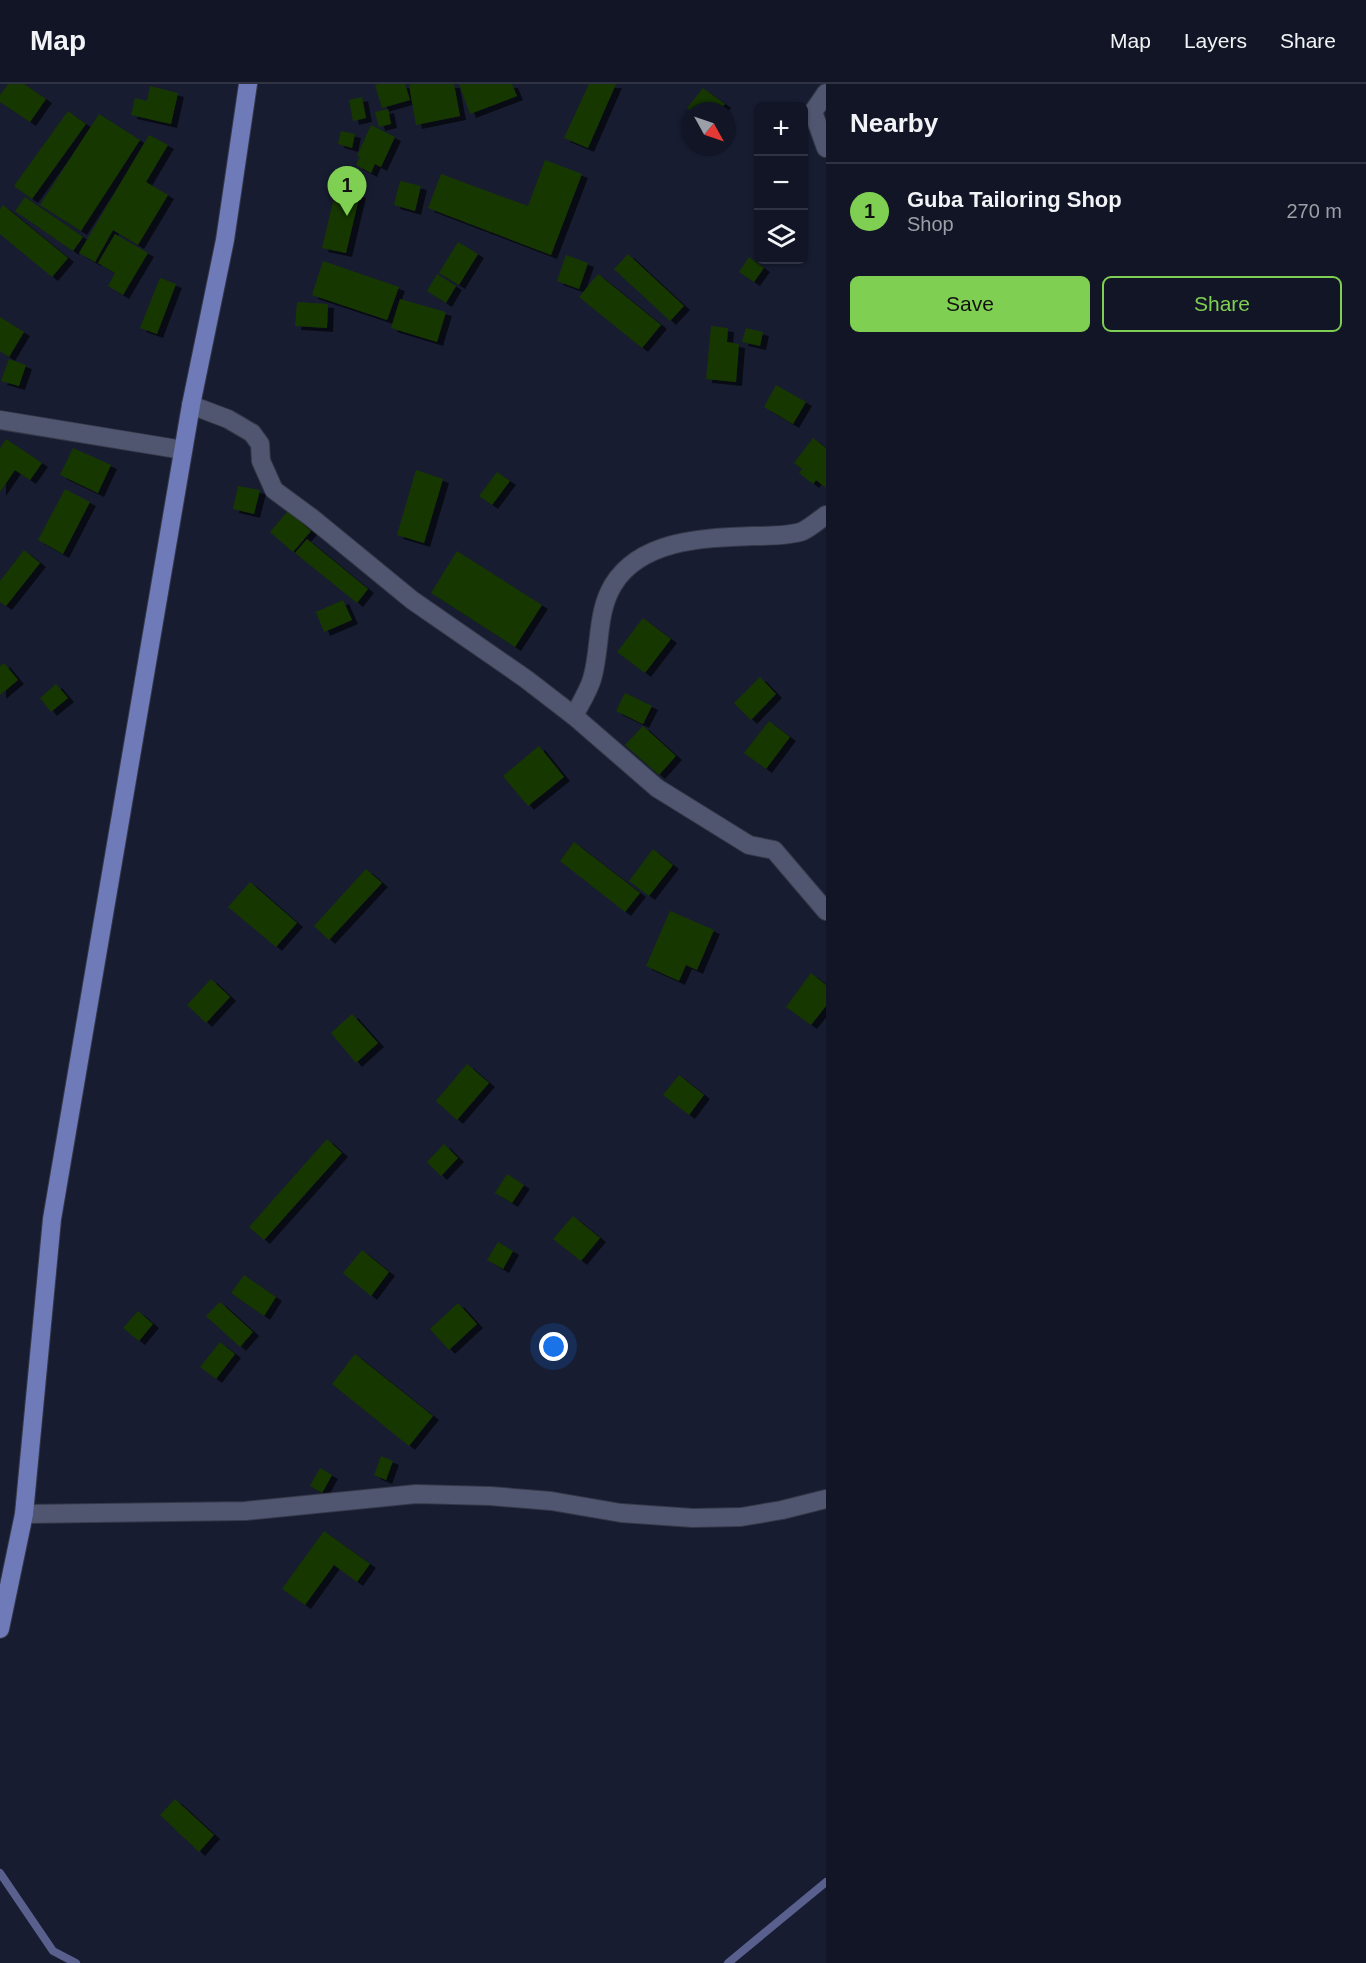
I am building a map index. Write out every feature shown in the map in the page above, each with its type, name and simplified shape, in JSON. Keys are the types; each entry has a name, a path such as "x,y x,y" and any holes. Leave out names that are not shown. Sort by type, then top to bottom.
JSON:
{"main road":[{"path":"0,1629 24,1514 51,1219 183,450 225,240 248,84"}],"street":[{"path":"826,93 813,112 826,148"},
{"path":"191,405 228,419 252,434 260,444 261,461 274,490 412,600 526,679 574,716 657,788 749,845 774,850 826,911"},
{"path":"0,420 183,450"},
{"path":"574,716 592,680 603,615 611,588 621,573 634,562 658,550 698,540 771,536 803,531 826,515"},
{"path":"24,1514 245,1511 416,1494 551,1500 621,1513 693,1518 741,1516 782,1510 826,1498"}],"building":[{"path":"8,84 24,84 46,99 30,122 0,102 0,95"},
{"path":"405,84 410,100 382,108 375,85"},
{"path":"454,84 460,116 416,125 409,85"},
{"path":"459,84 512,84 517,96 470,114"},
{"path":"589,84 616,84 588,148 564,138"},
{"path":"150,86 178,93 171,124 131,115 135,98 147,101"},
{"path":"703,88 722,102 692,102"},
{"path":"362,97 366,118 353,121 349,100"},
{"path":"388,109 391,124 379,127 375,112"},
{"path":"68,111 86,124 32,199 14,186"},
{"path":"99,114 140,140 81,231 40,205"},
{"path":"371,125 395,137 381,167 375,164 371,173 356,165 360,157 357,156"},
{"path":"341,131 355,134 352,148 338,144"},
{"path":"149,135 168,145 146,182 168,195 138,245 113,230 95,262 79,253"},
{"path":"545,160 582,174 551,255 428,208 441,174 528,206"},
{"path":"400,181 421,186 415,211 394,205"},
{"path":"336,189 360,194 346,253 322,248"},
{"path":"25,197 83,237 73,251 15,211"},
{"path":"3,205 68,258 52,277 0,234 0,209"},
{"path":"115,234 148,253 123,295 108,286 115,273 98,263"},
{"path":"458,242 478,254 459,285 439,273"},
{"path":"628,254 684,306 670,321 614,269"},
{"path":"566,255 588,263 579,289 557,281"},
{"path":"749,257 754,261 754,264 764,268 754,282 739,272"},
{"path":"323,261 399,287 387,320 312,295"},
{"path":"437,274 456,286 446,303 427,291"},
{"path":"598,274 661,325 642,348 579,297"},
{"path":"160,278 176,284 157,334 140,328"},
{"path":"400,299 446,312 437,342 391,328"},
{"path":"297,302 328,304 327,328 295,326"},
{"path":"0,317 24,332 9,357 0,351"},
{"path":"711,326 728,328 727,342 739,344 736,382 706,379"},
{"path":"746,328 763,332 760,346 742,342"},
{"path":"9,359 26,365 19,386 1,381"},
{"path":"776,385 806,402 793,424 764,407"},
{"path":"813,438 826,448 826,488 816,480 813,484 799,473 802,469 794,463"},
{"path":"6,439 42,463 30,480 15,470 0,492 0,448"},
{"path":"73,448 111,465 98,493 60,475"},
{"path":"416,470 443,479 424,543 397,535"},
{"path":"497,472 510,481 492,505 479,496"},
{"path":"238,486 260,490 254,514 233,509"},
{"path":"65,489 90,502 63,554 38,540"},
{"path":"288,511 311,531 293,552 270,532"},
{"path":"307,539 368,589 357,603 295,553"},
{"path":"24,550 40,563 6,606 0,602 0,581"},
{"path":"457,551 542,605 515,647 431,593"},
{"path":"343,600 352,620 324,632 316,612"},
{"path":"643,618 671,639 645,673 617,652"},
{"path":"4,663 18,680 0,695 0,666"},
{"path":"760,677 776,694 751,720 734,703"},
{"path":"56,684 68,698 51,712 40,698"},
{"path":"625,693 652,706 643,724 616,711"},
{"path":"769,721 790,737 766,769 744,753"},
{"path":"643,726 676,756 659,775 625,745"},
{"path":"539,746 564,777 528,806 503,776"},
{"path":"574,842 640,893 625,912 560,861"},
{"path":"653,849 673,865 649,896 629,881"},
{"path":"366,869 382,883 329,940 314,926"},
{"path":"250,882 297,923 276,947 228,907"},
{"path":"670,911 714,930 697,970 686,965 679,981 646,966"},
{"path":"811,973 826,985 826,1006 811,1025 786,1007"},
{"path":"211,979 230,997 206,1023 187,1005"},
{"path":"352,1014 378,1043 356,1063 331,1033"},
{"path":"467,1064 489,1083 457,1120 436,1101"},
{"path":"679,1075 704,1095 689,1115 663,1095"},
{"path":"327,1139 342,1153 264,1240 249,1227"},
{"path":"444,1144 458,1158 441,1176 427,1162"},
{"path":"507,1174 524,1185 512,1203 495,1193"},
{"path":"573,1216 600,1238 581,1261 553,1239"},
{"path":"498,1242 513,1251 503,1269 487,1260"},
{"path":"362,1250 389,1272 371,1296 343,1273"},
{"path":"244,1275 276,1297 264,1316 231,1293"},
{"path":"220,1302 253,1332 240,1347 206,1316"},
{"path":"458,1303 477,1324 449,1350 430,1329"},
{"path":"138,1311 153,1324 139,1341 123,1328"},
{"path":"220,1342 235,1354 216,1379 200,1367"},
{"path":"355,1354 433,1416 409,1446 332,1384"},
{"path":"381,1456 393,1461 386,1480 374,1475"},
{"path":"320,1468 332,1475 322,1493 310,1486"},
{"path":"324,1531 370,1564 357,1582 334,1565 305,1605 282,1589"},
{"path":"175,1799 214,1835 199,1852 160,1815"}],"waterway":[{"path":"0,1873 53,1951 76,1963"},
{"path":"728,1963 826,1882"}],"place":[{"name":"Guba Tailoring Shop","path":"347,216"}]}
